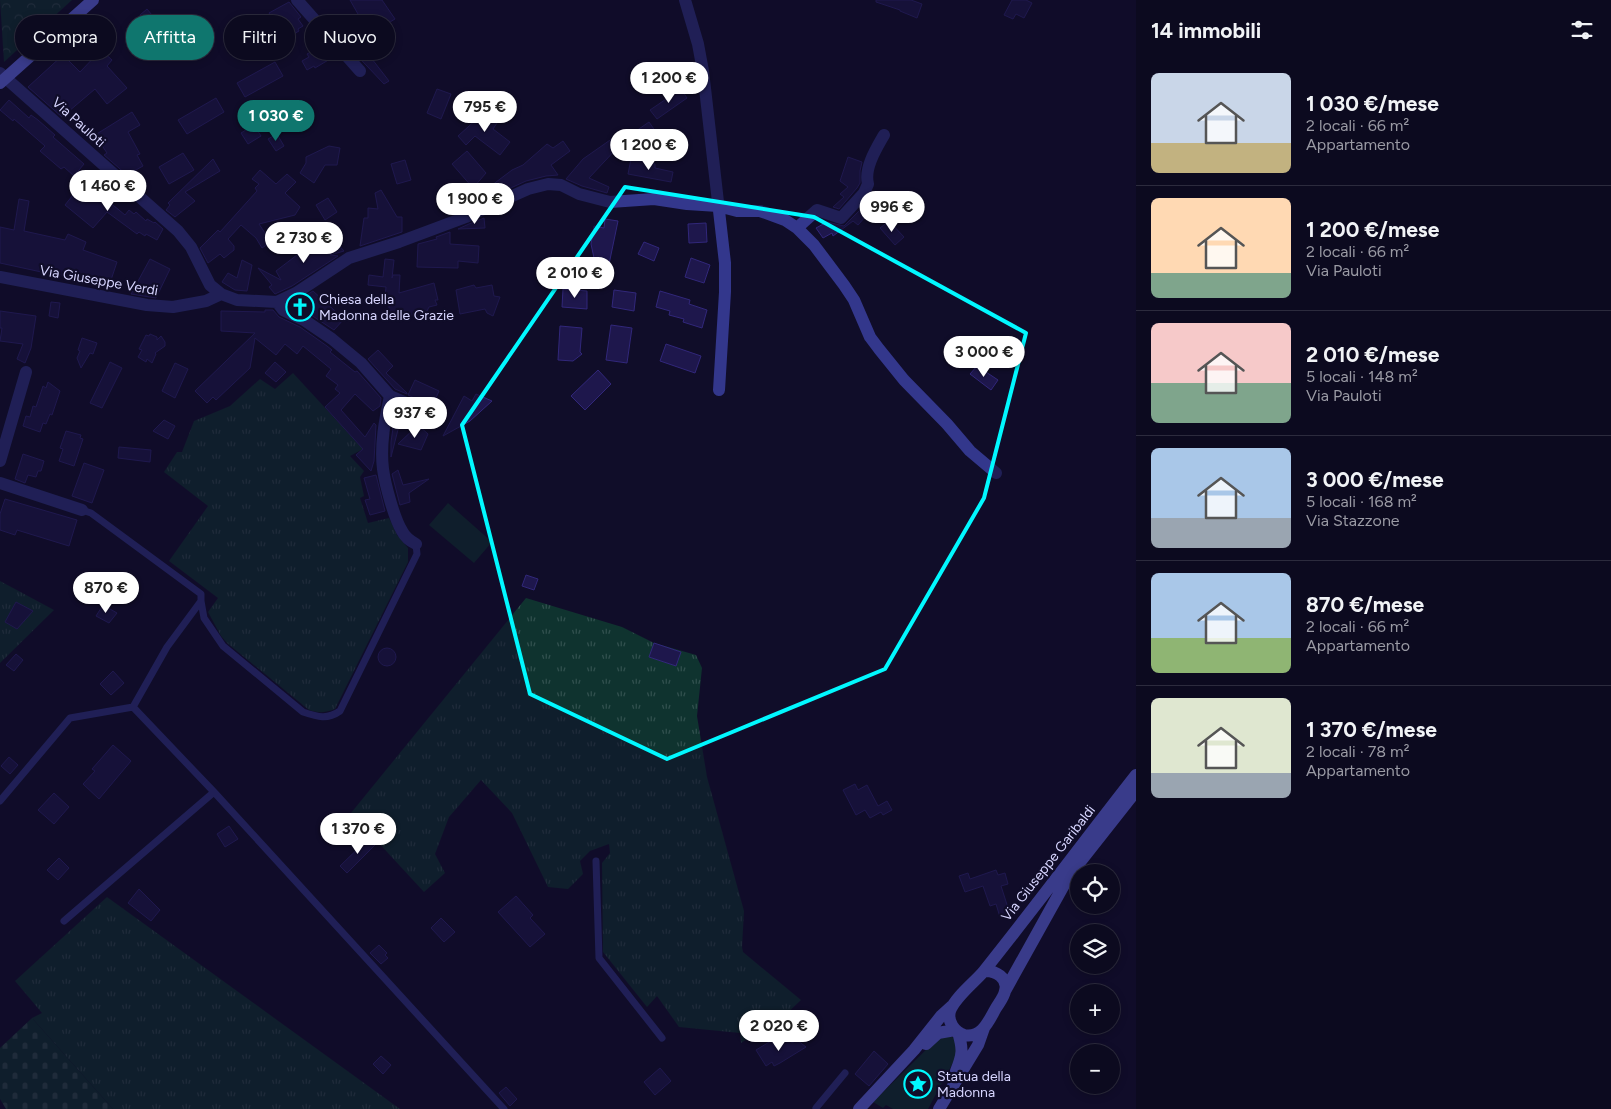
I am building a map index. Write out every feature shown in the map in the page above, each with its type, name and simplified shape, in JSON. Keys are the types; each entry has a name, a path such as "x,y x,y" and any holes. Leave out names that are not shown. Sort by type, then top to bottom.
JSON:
{"main road":[{"path":"2,78 93,0"},
{"name":"Via Giuseppe Garibaldi","path":"901,1064 941,1016 984,971 1136,774"},
{"name":"Via Giuseppe Garibaldi","path":"941,1105 978,1045 984,1028 1069,876 1136,791"},
{"path":"984,971 992,971 998,974 1004,982 1005,991"},
{"path":"941,1105 962,1056 962,1045 957,1031 951,1023 950,1015 954,1004"},
{"path":"859,1109 901,1064 938,1033 957,1031 971,1036 984,1028"}],"street":[{"path":"297,0 360,71"},
{"path":"685,0 698,44 725,262 720,390"},
{"name":"Via Pauloti","path":"2,78 178,231 191,247 210,285 221,294"},
{"path":"797,228 817,210 841,218 864,192 868,184 866,178 868,169 875,150 884,135"},
{"path":"221,294 237,300 277,302 296,294 349,258 399,242 466,217 528,189 548,184 562,185 579,194 610,202 654,199 737,210 760,210 785,220 797,228 814,245 854,300 870,337 879,349 904,380 947,424 970,451 996,474"},
{"name":"Via Giuseppe Verdi","path":"0,277 147,305 173,307 206,301 221,294"},
{"path":"277,302 283,310 304,320 332,339 361,364 390,396 425,410"},
{"path":"0,461 26,372"},
{"path":"390,396 382,451 383,470 401,531 416,544"},
{"path":"0,483 82,510"}],"lane":[{"path":"82,510 91,513 194,587 201,594 204,618 223,646 303,712 318,718 331,717 340,711 417,554 416,544"},
{"path":"133,707 167,647 201,601"},
{"path":"133,707 214,792 504,1109"},
{"path":"0,801 70,718 133,707"},
{"path":"64,920 214,792"},
{"path":"596,862 599,958 662,1038"},
{"path":"816,1108 845,1073"}],"highlighted area":[{"path":"625,187 814,217 1026,333 984,498 885,669 667,759 530,694 462,425"}],"green space":[{"path":"0,0 72,0 56,15 15,15 15,52 4,62"},
{"path":"293,373 363,449 350,456 364,471 360,477 364,496 360,498 368,523 389,518 397,535 408,548 408,562 335,709 325,712 309,710 227,643 208,612 218,598 169,561 208,506 164,472 177,452 182,452 194,421 230,406 260,379 275,389"},
{"path":"448,503 492,542 474,563 429,525"},
{"path":"0,581 54,610 0,663"},
{"path":"526,598 622,627 654,643 696,655 702,668 697,716 707,777 744,911 743,952 801,1000 783,1017 741,1043 740,1033 679,1027 657,996 647,1007 603,952 602,863 610,853 609,844 590,851 580,861 583,874 568,889 548,887 512,813 481,780 449,817 435,854 445,873 424,892 351,813"},
{"path":"107,897 400,1109 113,1109 32,1018 42,1013 15,981"},
{"path":"32,1018 113,1109 6,1109 0,1099 0,1048"},
{"path":"948,1035 954,1038 956,1057 928,1109 893,1109 886,1105 883,1108 873,1102 940,1036"}],"building":[{"path":"350,0 382,0 392,15 359,15"},
{"path":"876,0 911,0 922,4 917,18 876,2"},
{"path":"1012,0 1026,0 1032,3 1024,18 1016,14 1013,19 1004,15"},
{"path":"289,2 301,17 298,19 303,26 295,33 295,15 270,15 269,13"},
{"path":"147,9 152,15 140,15"},
{"path":"305,59 328,60 315,68 314,66 307,70 302,61"},
{"path":"58,60 68,60 80,72 91,60 112,60 107,66 127,88 107,104 95,89 62,117 28,87"},
{"path":"361,60 373,60 389,81 384,84"},
{"path":"275,62 283,76 245,97 237,83"},
{"path":"437,89 451,94 441,119 427,113"},
{"path":"681,89 687,98 657,119 650,110"},
{"path":"216,98 224,112 187,134 178,120"},
{"path":"9,100 29,118 31,115 38,120 55,135 53,137 84,164 74,176 64,167 61,169 40,151 45,146 14,119 13,121 0,110"},
{"path":"489,108 497,123 493,129 510,142 500,155 475,136 466,145 458,136"},
{"path":"132,112 140,125 128,132 140,154 137,155 143,166 127,175 104,155 107,153 95,135"},
{"path":"649,122 656,132 633,147 636,131"},
{"path":"254,125 261,136 248,144 241,133"},
{"path":"277,134 284,146 276,151 268,139"},
{"path":"613,138 619,146 589,178 609,187 607,193 566,179 583,159"},
{"path":"563,141 570,151 551,165 558,175 526,181 502,192 501,189 493,196 484,200 479,195 512,170 523,165 547,144 553,148"},
{"path":"329,146 340,148 337,165 325,165 314,183 300,173 306,163 306,157"},
{"path":"467,151 486,173 473,188 452,164"},
{"path":"183,153 194,170 169,184 159,167"},
{"path":"848,157 862,162 860,183 839,209 833,207 844,197 840,194 848,187 840,181"},
{"path":"213,159 220,171 185,192 195,201 175,217 166,210 170,205 168,203"},
{"path":"631,159 655,164 655,168 673,172 671,182 628,174"},
{"path":"405,160 411,180 397,184 391,164"},
{"path":"260,170 276,184 287,174 296,182 285,193 300,207 295,215 259,224 271,242 262,248 256,238 241,225 228,239 234,246 234,250 224,258 220,254 208,263 200,248 218,230 220,232 257,191 255,188 259,184 252,179"},
{"path":"84,181 125,215 129,210 134,214 136,212 146,221 147,219 155,222 163,229 157,240 146,234 145,236 139,232 137,234 107,212 93,228 65,205"},
{"path":"381,190 397,217 402,217 402,232 360,246 364,218 368,218 368,208 378,209 375,193"},
{"path":"328,198 337,212 325,220 316,205"},
{"path":"19,199 29,201 24,231 65,240 68,234 86,242 83,250 117,262 108,289 79,280 78,283 47,268 46,273 0,263 0,227 14,230"},
{"path":"860,210 866,216 858,225 853,221 833,236 832,233 823,238 816,228 827,222 844,226"},
{"path":"484,218 485,228 458,229 469,224"},
{"path":"605,219 618,221 607,274 597,272 591,244 594,226 604,228"},
{"path":"889,221 904,237 895,245 880,228"},
{"path":"706,223 707,242 689,243 688,224"},
{"path":"327,232 344,251 330,255 338,256 292,286 275,294 269,287 272,285 258,268 281,280 276,271"},
{"path":"450,232 450,244 479,246 478,263 458,261 458,268 417,267 418,244 437,239 436,237"},
{"path":"644,242 659,248 654,261 638,254"},
{"path":"691,258 710,265 704,283 685,277"},
{"path":"150,259 170,269 156,298 131,294"},
{"path":"385,259 394,260 392,278 393,275 400,275 399,293 434,283 438,300 435,300 437,305 429,307 427,311 400,318 388,317 390,297 385,297 386,287 368,285 369,275 383,277"},
{"path":"242,260 252,265 247,291 235,290 222,282 228,273 237,278"},
{"path":"474,285 476,288 492,285 494,296 500,297 493,316 487,313 485,309 460,314 456,290"},
{"path":"563,289 587,291 587,309 562,307"},
{"path":"614,290 636,293 634,311 612,307"},
{"path":"313,291 344,319 334,330 308,313 291,305"},
{"path":"660,291 690,300 689,304 707,310 702,328 683,322 684,319 669,315 670,311 656,307"},
{"path":"51,302 60,303 58,318 49,316"},
{"path":"265,310 273,310 279,317 300,327 327,346 332,350 330,352 355,372 357,371 381,398 380,406 373,411 355,394 341,410 365,437 374,423 376,425 374,461 371,471 356,455 363,449 325,407 340,393 335,389 338,385 326,376 331,369 303,346 297,354 285,344 276,355 255,338 250,368 216,400 213,397 207,403 195,391 255,333 221,331 221,311 265,312"},
{"path":"0,311 36,316 31,348 25,363 17,359 23,344 0,341 2,328 0,328"},
{"path":"611,325 632,328 627,363 606,360"},
{"path":"560,326 582,328 580,352 582,354 573,361 558,360"},
{"path":"150,334 157,337 157,340 161,336 165,342 165,346 155,353 152,363 147,359 146,362 138,357 142,350 139,349 146,335 149,336"},
{"path":"82,338 97,343 93,354 90,353 81,368 77,358"},
{"path":"666,344 701,356 695,373 660,361"},
{"path":"378,350 393,366 386,373 407,394 395,389 368,359"},
{"path":"110,362 122,368 102,408 90,403"},
{"path":"275,362 286,372 276,382 265,373"},
{"path":"175,363 188,369 175,398 162,391"},
{"path":"977,366 998,380 991,390 970,374"},
{"path":"598,370 611,384 585,410 571,396"},
{"path":"415,380 439,391 435,400 441,403 437,412 428,404 408,395"},
{"path":"48,382 60,391 52,415 50,414 46,424 43,423 40,432 23,426 26,416 30,417 33,406 36,407 43,386 46,388"},
{"path":"476,394 492,401 470,421 443,436 464,396 472,401"},
{"path":"396,407 403,410 391,457 391,442"},
{"path":"164,420 175,426 168,439 153,431"},
{"path":"418,425 428,434 421,450 398,444"},
{"path":"66,431 81,435 80,438 83,439 74,466 59,461 63,449 60,448"},
{"path":"119,447 151,450 150,462 118,458"},
{"path":"23,454 44,461 41,471 38,471 36,477 28,475 25,483 15,479"},
{"path":"84,463 104,470 92,503 72,496"},
{"path":"398,470 403,485 429,479 409,493 410,502 400,505 392,474"},
{"path":"376,475 385,511 370,515 365,500 370,499 364,478"},
{"path":"5,499 77,520 69,546 17,530 15,535 0,530 0,514"},
{"path":"526,575 538,579 534,590 522,586"},
{"path":"16,602 33,611 17,629 5,622"},
{"path":"103,605 117,613 109,623 96,616"},
{"path":"654,643 681,652 676,666 649,657"},
{"path":"387,648 393,651 396,657 393,663 387,666 381,663 378,657 381,651"},
{"path":"16,654 23,660 14,671 6,665"},
{"path":"113,671 124,683 111,695 100,684"},
{"path":"113,745 131,761 99,799 83,784 95,771 92,769"},
{"path":"9,757 18,765 10,774 1,766"},
{"path":"855,784 858,790 867,785 878,806 887,801 892,810 883,815 881,812 870,818 865,810 856,815 843,790"},
{"path":"54,793 69,807 54,824 38,810"},
{"path":"229,826 238,839 225,847 217,834"},
{"path":"370,837 377,843 347,873 340,866"},
{"path":"59,858 69,868 58,880 47,870"},
{"path":"996,870 998,875 1005,873 1008,884 1001,886 1010,914 1000,917 996,904 990,906 983,886 965,892 959,876 968,873 970,879"},
{"path":"139,889 160,910 151,921 128,903"},
{"path":"516,896 533,915 530,918 545,934 530,947 498,912"},
{"path":"441,918 455,932 444,942 431,928"},
{"path":"379,945 387,953 385,955 388,958 381,964 370,953"},
{"path":"790,1038 792,1043 797,1040 806,1047 774,1066 772,1062 766,1066 756,1050 771,1041 775,1047"},
{"path":"874,1051 888,1064 869,1086 855,1074"},
{"path":"381,1056 391,1065 383,1074 373,1064"},
{"path":"660,1068 671,1081 655,1095 644,1082"},
{"path":"506,1087 517,1099 510,1106 499,1093"}],"place":[{"name":"Chiesa della Madonna delle Grazie","path":"300,307"},
{"name":"Statua della Madonna","path":"918,1084"}]}
